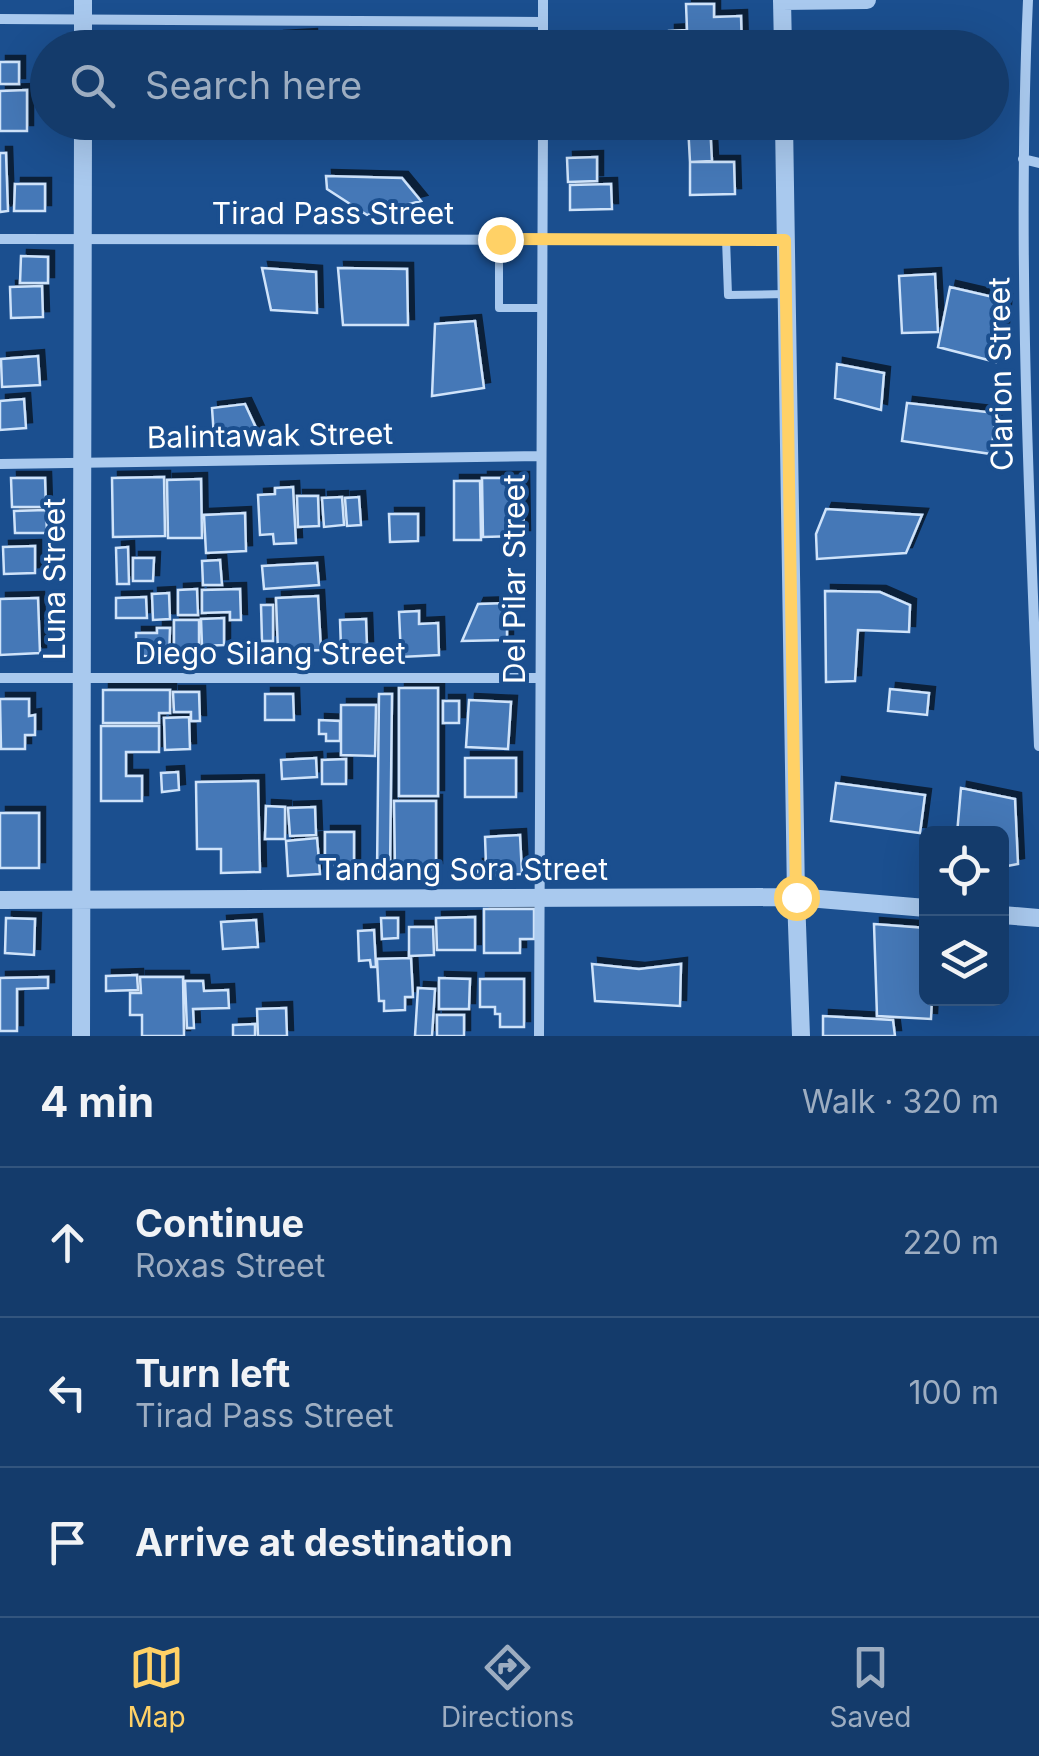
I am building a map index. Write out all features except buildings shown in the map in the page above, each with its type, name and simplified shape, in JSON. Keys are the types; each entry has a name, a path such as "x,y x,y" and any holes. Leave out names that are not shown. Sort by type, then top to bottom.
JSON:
{"street":[{"path":"83,0 83,30"},
{"path":"544,0 544,30"},
{"path":"783,30 782,1 867,0"},
{"name":"Clarion Street","path":"1028,0 1023,159 1024,378 1039,746"},
{"path":"0,19 544,22"},
{"name":"Luna Street","path":"82,1036 83,140"},
{"name":"Del Pilar Street","path":"539,1036 543,140"},
{"path":"784,140 801,1036"},
{"path":"1023,159 1039,163"},
{"name":"Tirad Pass Street","path":"0,238 785,240"},
{"path":"1024,378 1039,382"},
{"name":"Balintawak Street","path":"0,464 541,456"},
{"name":"Diego Silang Street","path":"0,678 540,678"},
{"name":"Tandang Sora Street","path":"0,900 796,897 919,907"},
{"path":"1009,916 1039,918"}],"lane":[{"path":"500,239 499,308 542,308"},
{"path":"726,240 728,295 786,294"}],"route":[{"path":"500,239 785,240 796,897"}]}
